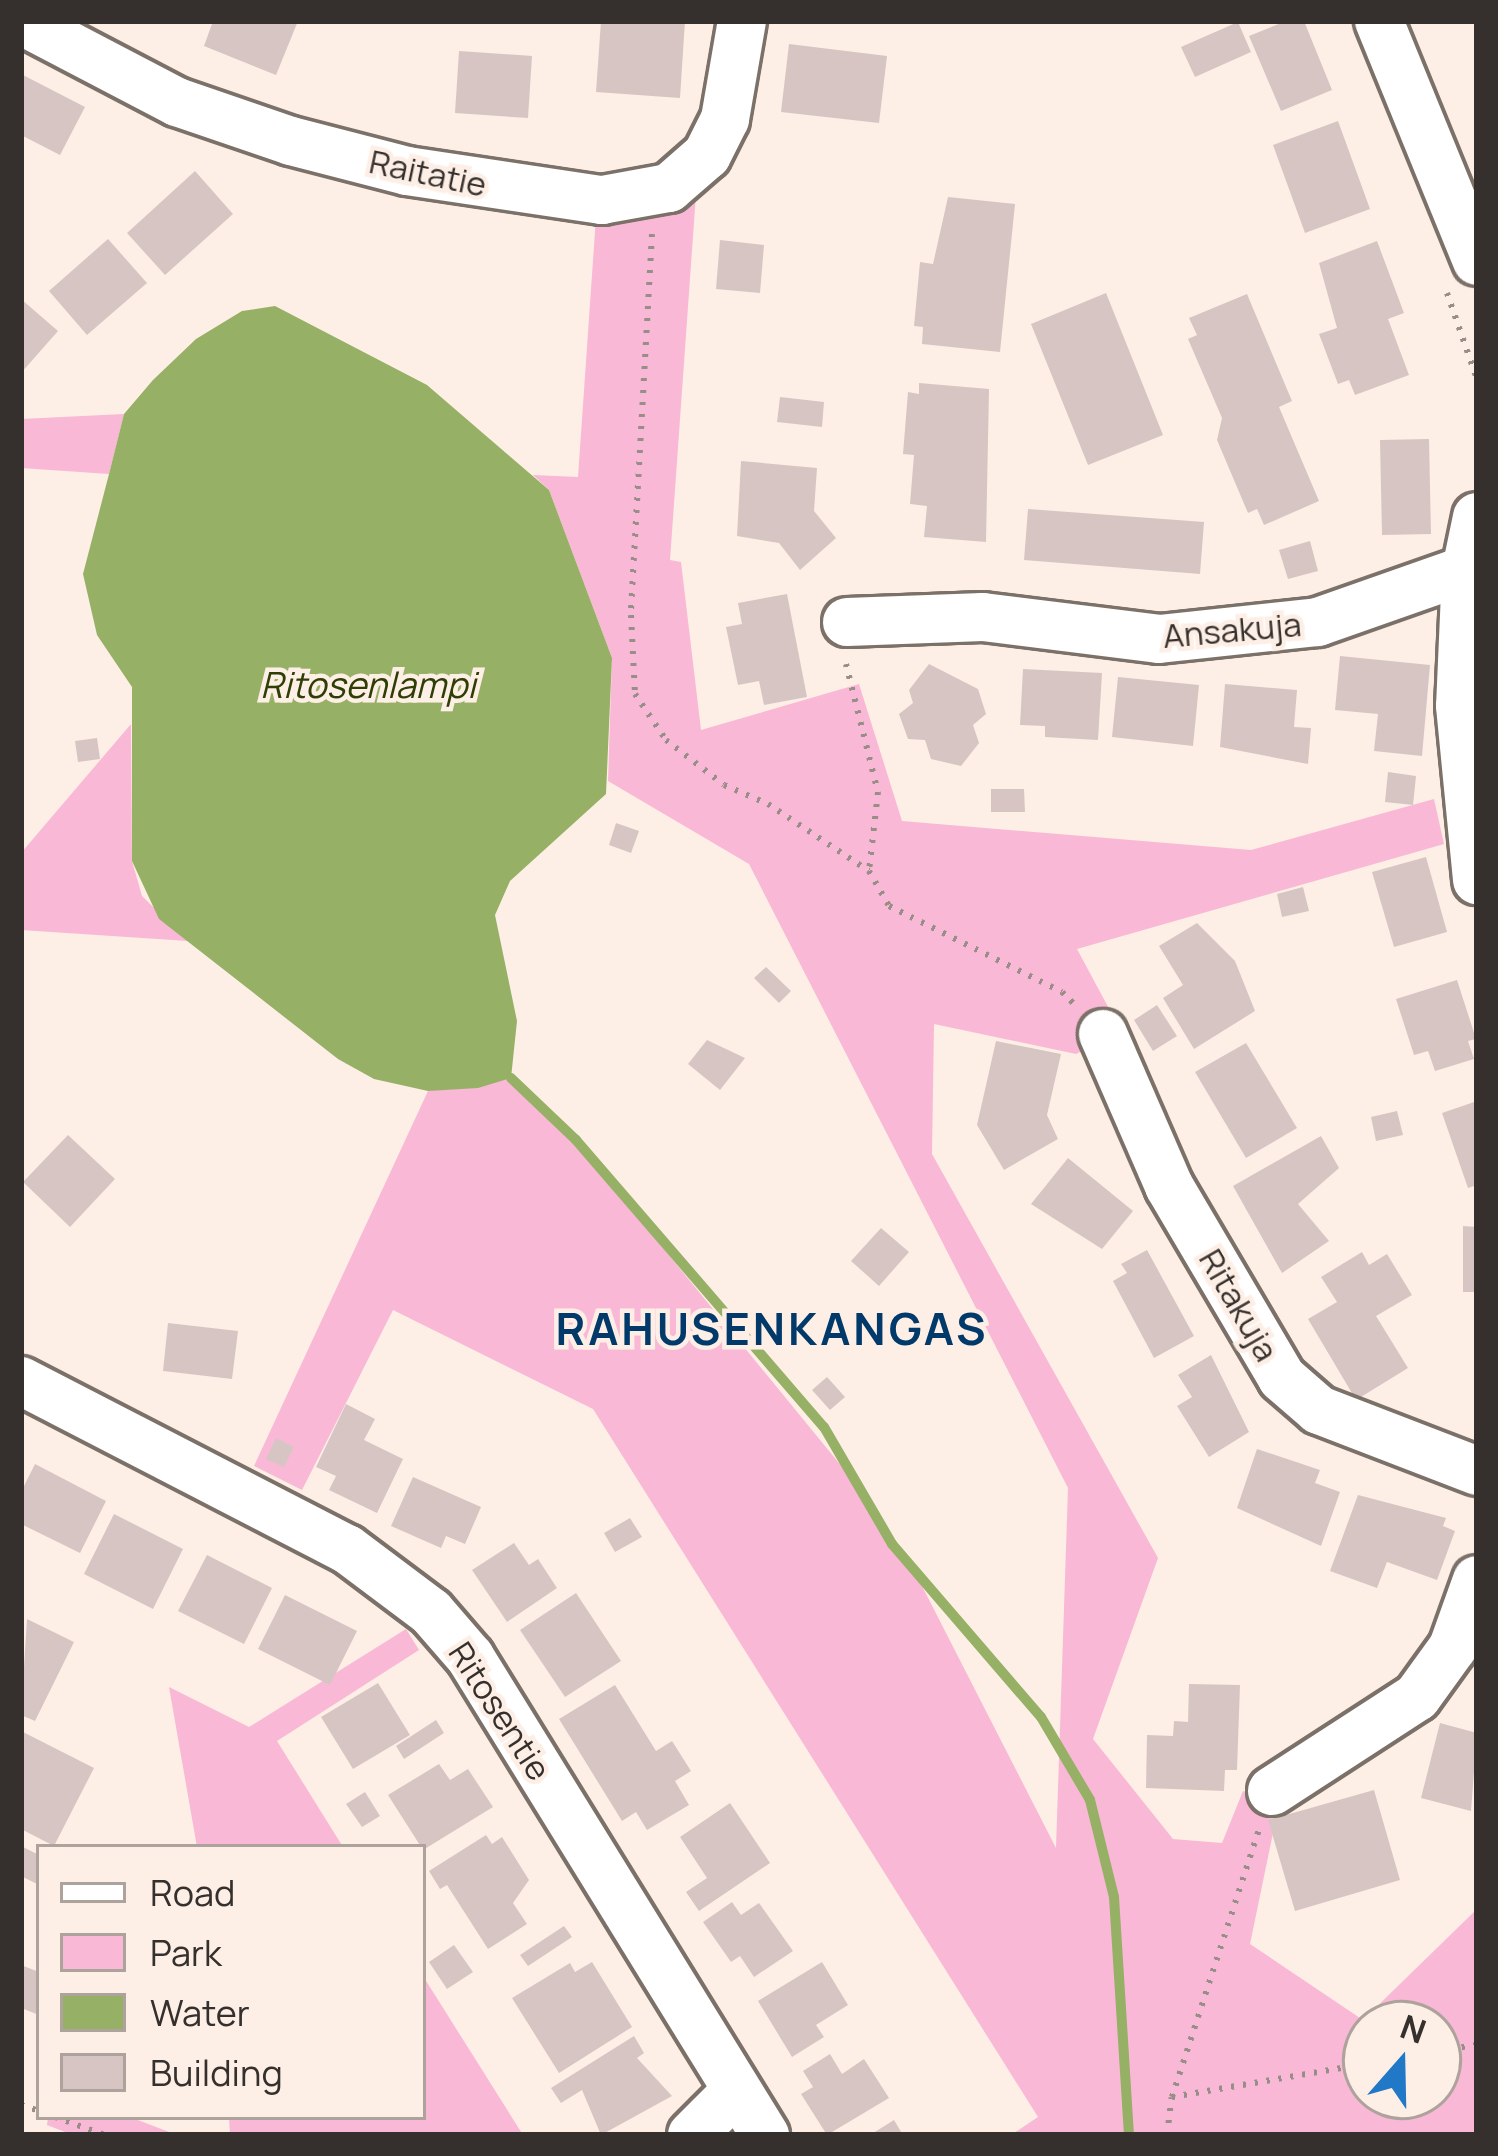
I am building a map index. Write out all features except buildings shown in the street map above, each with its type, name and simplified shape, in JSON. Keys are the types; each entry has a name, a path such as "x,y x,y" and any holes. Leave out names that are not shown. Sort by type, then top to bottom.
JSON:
{"street":[{"name":"Raitatie","path":"22,21 178,102 291,141 534,194 602,200 653,194 692,175 707,155 735,77 742,21"},
{"path":"1378,21 1477,261"},
{"path":"1477,517 1466,570 1460,706 1477,880"},
{"name":"Ansakuja","path":"848,622 983,617 1159,639 1318,622 1466,570"},
{"name":"Ritakuja","path":"1103,1034 1169,1186 1282,1378 1319,1410 1477,1472"},
{"name":"Ritosentie","path":"21,1382 347,1549 431,1612 470,1657 733,2094 765,2135"},
{"path":"1272,1791 1417,1697 1453,1647 1477,1580"},
{"path":"692,2135 733,2094"}],"path":[{"path":"653,194 631,615 634,694 666,740 724,785 768,804 869,871 889,907 1062,992 1103,1034"},
{"path":"848,622 845,681 878,792 869,871"},
{"path":"1167,2135 1172,2097 1272,1791"},
{"path":"1172,2097 1342,2068"},
{"path":"63,2120 105,2135"}],"green space":[{"path":"696,194 670,560 681,562 701,730 859,684 902,821 1251,850 1434,799 1444,844 1077,949 1121,1031 1076,1054 934,1024 932,1154 1158,1558 1093,1739 1173,1839 1222,1843 1243,1791 1279,1804 1250,1944 1342,2006 1342,2120 1462,2120 1462,2000 1384,2000 1477,1909 1477,2135 1011,2135 1038,2117 593,1409 393,1310 302,1490 254,1466 428,1091 511,1078 609,1182 843,1468 923,1588 1056,1848 1068,1488 749,864 608,781 612,658 549,490 533,475 578,477 596,217"},
{"path":"124,414 109,474 21,468 21,419"},
{"path":"131,724 132,861 142,896 188,941 21,930 21,853"},
{"path":"406,1629 419,1650 277,1741 341,1844 196,1844 169,1687 249,1727"},
{"path":"426,1981 523,2135 230,2135 229,2120 426,2120"},
{"path":"48,2120 138,2120 177,2135 73,2135 47,2125"}],"water":[{"name":"Ritosenlampi","path":"275,306 427,385 549,490 612,658 606,794 510,881 495,915 517,1021 511,1078 478,1088 428,1091 374,1079 338,1059 159,919 132,861 132,687 97,635 83,574 124,414 196,339 242,311"}],"waterway":[{"path":"511,1078 576,1140 824,1427 892,1544 1041,1717 1090,1800 1114,1897 1129,2135"}],"district":[{"name":"RAHUSENKANGAS","path":"772,1329"}]}
